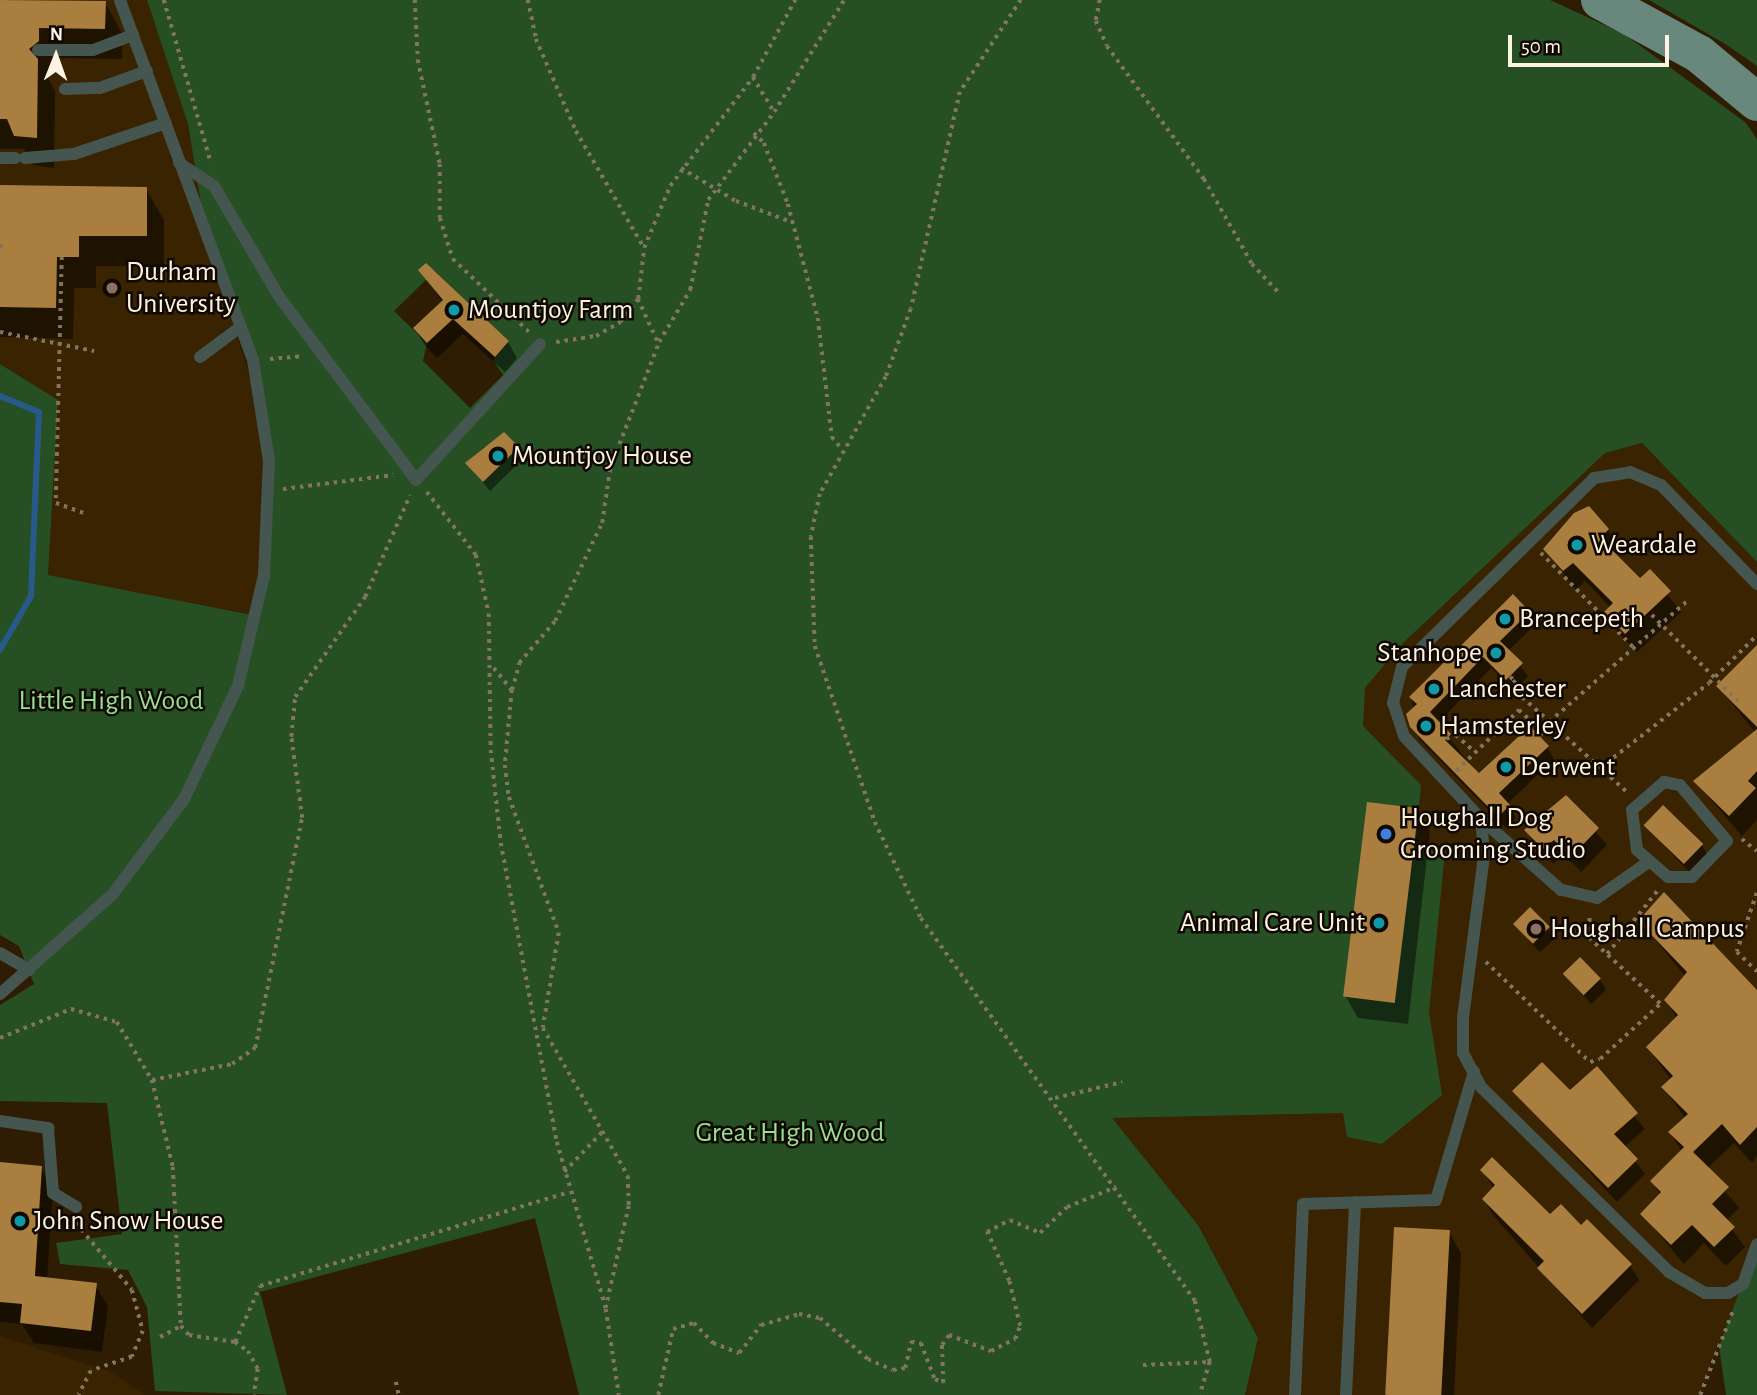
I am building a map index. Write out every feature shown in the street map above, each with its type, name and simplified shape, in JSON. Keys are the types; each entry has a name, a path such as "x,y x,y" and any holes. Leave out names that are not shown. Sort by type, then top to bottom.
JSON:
{"main road":[{"path":"1600,0 1699,54 1757,102"}],"lane":[{"path":"0,994 112,895 200,772 238,686 257,616 270,489 267,431 253,360 120,0"},
{"path":"38,50 93,50 133,35"},
{"path":"65,89 100,88 147,71"},
{"path":"0,158 74,154 166,123"},
{"path":"179,163 214,186 252,257 412,475 540,344"},
{"path":"200,357 239,328"},
{"path":"1647,863 1589,898 1561,890 1481,820 1447,779 1404,736 1393,703 1402,667 1594,478 1630,472 1661,485 1757,584"},
{"path":"1664,782 1680,785 1727,841 1692,877 1668,877 1647,863 1631,824 1639,803 1664,782"},
{"path":"1481,820 1484,856 1463,1029 1463,1054 1474,1072 1669,1272 1704,1293 1728,1293 1744,1284 1757,1244"},
{"path":"0,953 29,970"},
{"path":"1295,1395 1303,1203 1436,1200 1474,1072"},
{"path":"0,1121 48,1128 53,1192 76,1207"},
{"path":"1346,1395 1355,1202"}],"path":[{"path":"164,0 209,147 214,186"},
{"path":"415,0 418,60 440,164 440,218 453,260 540,344 596,336 620,322 638,299 644,248 681,168 753,76 795,0"},
{"path":"528,0 536,39 576,131 644,248"},
{"path":"606,1309 629,1206 628,1175 605,1129 543,1028 559,933 509,797 505,765 514,716 512,690 519,663 555,621 602,523 610,468 659,342 690,289 704,213 715,188 754,134 774,112 844,0"},
{"path":"1021,0 960,92 911,309 886,377 841,447 820,494 811,537 821,676 875,822 921,918 1055,1098 1195,1301 1210,1362 1200,1395"},
{"path":"1100,0 1097,21 1107,46 1204,179 1252,264 1281,295"},
{"path":"753,76 774,112"},
{"path":"754,134 773,162 818,318 832,437 841,447"},
{"path":"681,168 715,188 791,222"},
{"path":"0,246 7,246"},
{"path":"62,257 64,350 56,503 83,513"},
{"path":"638,299 659,342"},
{"path":"0,332 64,350 94,351"},
{"path":"253,360 290,359 317,347"},
{"path":"270,489 412,475"},
{"path":"152,1080 232,1064 255,1048 302,818 290,737 295,697 379,570 412,475"},
{"path":"412,475 476,555 494,668 494,791 564,1172 606,1309 619,1395"},
{"path":"1529,541 1635,649"},
{"path":"1539,736 1686,602"},
{"path":"1652,614 1741,704"},
{"path":"1600,768 1715,676 1757,635"},
{"path":"494,668 512,690"},
{"path":"1510,677 1527,701 1639,803"},
{"path":"1447,779 1527,701"},
{"path":"1519,710 1536,726"},
{"path":"1446,738 1456,735 1475,752"},
{"path":"1607,954 1668,877"},
{"path":"1757,894 1737,952 1757,971"},
{"path":"1472,949 1590,1062 1660,1004 1590,939 1589,898"},
{"path":"0,1038 71,1009 94,1011 117,1022 152,1080 173,1167 181,1326 189,1335 235,1342 258,1369 254,1395"},
{"path":"536,1026 543,1028"},
{"path":"1055,1098 1122,1083"},
{"path":"564,1172 605,1129"},
{"path":"658,1395 673,1329 694,1323 713,1343 739,1353 761,1325 799,1314 820,1318 869,1359 894,1370 905,1368 911,1342 921,1343 935,1380 943,1382 943,1345 949,1335 991,1351 1015,1339 1020,1326 1009,1280 986,1232 1010,1220 1040,1233 1068,1207 1117,1187"},
{"path":"235,1342 260,1286 569,1192"},
{"path":"76,1207 77,1229 100,1247 132,1290 143,1331 132,1357 91,1370 79,1395"},
{"path":"1699,1395 1744,1284"},
{"path":"160,1337 181,1326"},
{"path":"1143,1365 1210,1362"},
{"path":"396,1382 399,1395"}],"shaded area":[{"name":"Durham University","path":"0,0 147,0 188,124 208,247 267,431 257,616 48,575 58,400 0,364"},
{"name":"Houghall Campus","path":"1642,443 1757,562 1757,1244 1700,1395 1245,1395 1258,1337 1198,1225 1111,1118 1295,1114 1365,688 1403,643 1605,453"},
{"path":"0,1336 111,1372 145,1395 0,1395"}],"green space":[{"path":"147,0 1550,0 1624,34 1745,122 1757,139 1757,562 1642,443 1605,453 1403,643 1365,688 1363,726 1421,785 1415,849 1445,852 1429,1012 1442,1095 1382,1144 1347,1137 1343,1113 1112,1118 1198,1225 1258,1338 1245,1395 579,1395 535,1218 260,1292 287,1395 155,1391 147,1307 128,1270 60,1264 56,1243 122,1234 107,1103 0,1101 0,1005 34,984 19,946 0,935 0,364 58,400 48,575 257,616 270,508 253,360 208,247 188,124","holes":["435,271 509,341 493,360 503,375 470,408 423,361 427,343 394,311"]},
{"path":"1649,0 1757,0 1757,66 1727,45"},
{"path":"1757,1244 1757,1395 1726,1395 1719,1346"}],"building":[{"path":"0,0 106,1 105,29 39,28 39,41 29,49 38,59 37,138 14,136 7,119 0,119"},
{"path":"0,185 147,187 147,236 79,236 79,257 57,257 56,308 0,307"},
{"name":"Mountjoy Farm","path":"426,263 509,341 495,357 453,319 427,343 413,328 443,300 418,270"},
{"name":"Mountjoy House","path":"504,432 519,447 483,482 465,463"},
{"path":"1589,506 1609,529 1600,538 1640,578 1650,569 1671,591 1625,634 1604,612 1613,603 1573,563 1563,571 1543,549 1574,513"},
{"path":"1513,594 1530,612 1500,641 1523,663 1506,680 1483,657 1430,712 1451,734 1445,740 1479,773 1530,726 1549,746 1499,793 1510,805 1498,817 1410,727 1406,714 1417,704 1409,697"},
{"path":"1757,645 1757,727 1716,686"},
{"path":"1757,729 1757,771 1748,781 1756,788 1729,816 1693,781"},
{"path":"1566,795 1599,828 1571,857 1554,840 1543,849 1524,830"},
{"name":"Animal Care Unit","path":"1367,802 1419,808 1395,1003 1343,997"},
{"path":"1663,805 1703,844 1684,864 1644,825"},
{"path":"1664,892 1757,990 1757,1127 1740,1145 1722,1124 1693,1152 1729,1187 1712,1204 1735,1227 1714,1247 1692,1225 1671,1245 1640,1214 1661,1192 1650,1181 1684,1147 1668,1132 1688,1114 1661,1087 1673,1076 1646,1047 1678,1015 1664,1000 1687,972 1638,921"},
{"path":"1530,907 1550,927 1533,944 1513,924"},
{"path":"1580,957 1601,979 1584,995 1563,974"},
{"path":"1542,1062 1570,1090 1597,1066 1638,1113 1614,1134 1638,1159 1608,1188 1512,1091"},
{"path":"1492,1157 1550,1214 1561,1204 1581,1225 1587,1219 1632,1264 1582,1314 1537,1268 1544,1261 1482,1199 1495,1185 1480,1170"},
{"name":"John Snow House","path":"0,1162 42,1166 35,1276 97,1283 91,1331 20,1323 22,1304 0,1302"},
{"path":"1394,1227 1450,1230 1441,1395 1385,1395"}],"waterway":[{"path":"0,396 39,412 31,596 0,650"}],"place":[{"name":"Durham University","path":"112,288"},
{"name":"Mountjoy Farm","path":"454,310"},
{"name":"Mountjoy House","path":"498,456"},
{"name":"Weardale","path":"1577,545"},
{"name":"Brancepeth","path":"1505,619"},
{"name":"Stanhope","path":"1496,653"},
{"name":"Lanchester","path":"1434,689"},
{"name":"Hamsterley","path":"1426,726"},
{"name":"Derwent","path":"1506,767"},
{"name":"Houghall Dog Grooming Studio","path":"1386,834"},
{"name":"Animal Care Unit","path":"1379,923"},
{"name":"Houghall Campus","path":"1536,929"},
{"name":"John Snow House","path":"20,1221"}],"park label":[{"name":"Little High Wood","path":"111,701"},
{"name":"Great High Wood","path":"790,1133"}]}
